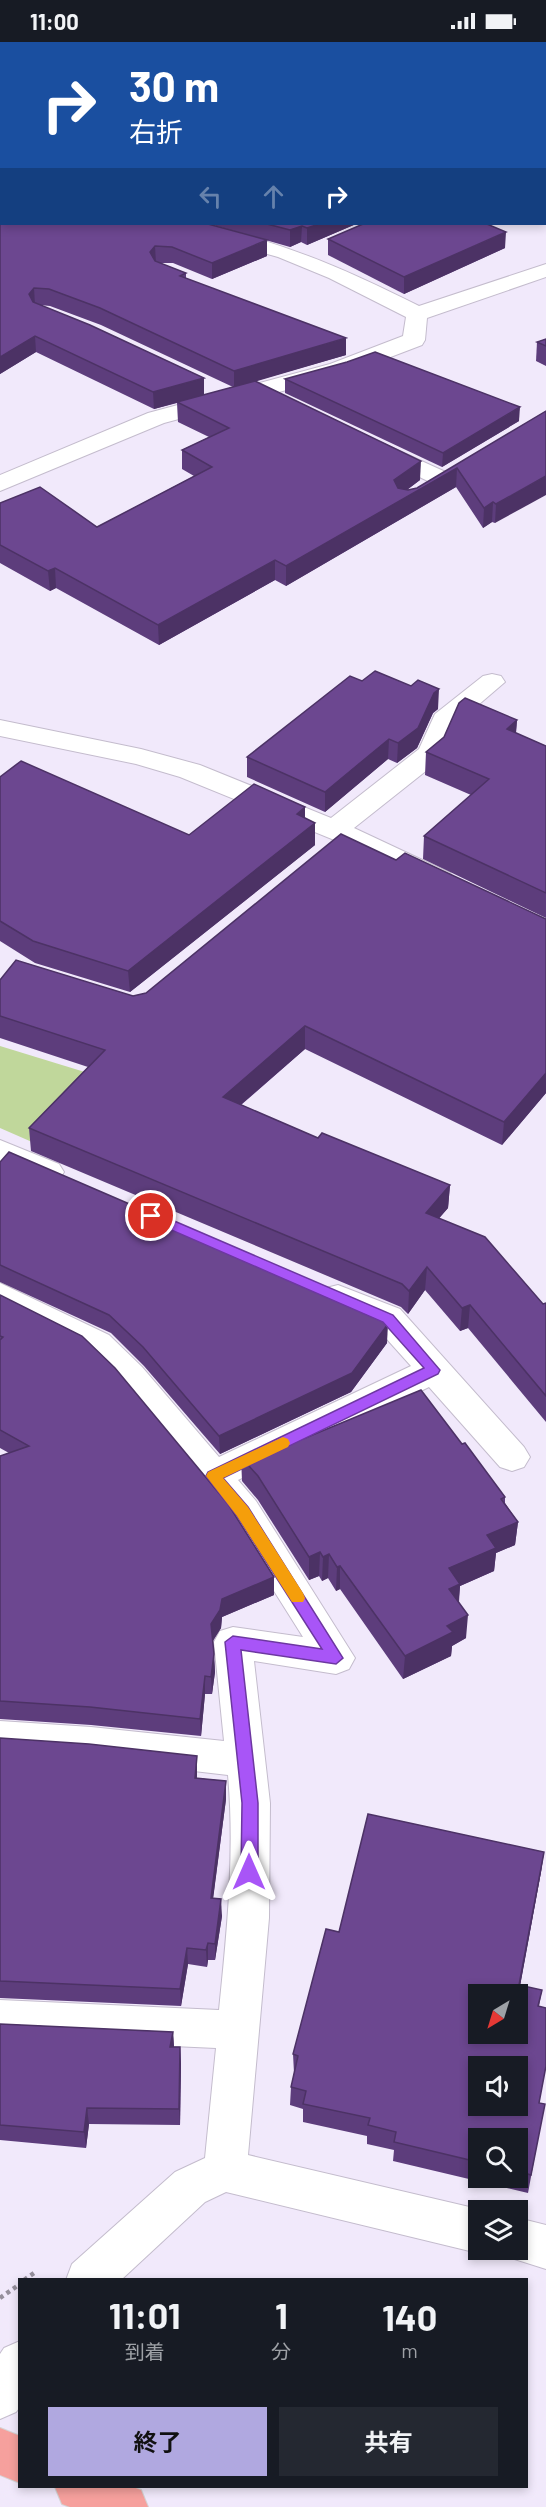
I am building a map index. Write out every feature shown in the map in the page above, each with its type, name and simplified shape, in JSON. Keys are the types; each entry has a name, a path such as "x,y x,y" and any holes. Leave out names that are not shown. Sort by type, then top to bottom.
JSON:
{"main road":[{"path":"0,2451 18,2459"},
{"path":"81,2488 124,2507"}],"street":[{"path":"185,225 298,258 337,273 417,314 546,270"},
{"path":"298,258 327,245"},
{"path":"0,484 156,418 374,356 414,340 417,314"},
{"path":"341,342 374,356"},
{"path":"201,383 231,398"},
{"path":"256,391 288,405"},
{"path":"360,440 452,473 416,495"},
{"path":"320,858 341,832 431,753 444,720 492,682"},
{"path":"0,728 141,757 190,771 341,832 464,891"},
{"path":"0,1151 75,1184"},
{"path":"312,1286 388,1318 512,1457"},
{"path":"0,1295 96,1344 130,1376 243,1511 336,1658 233,1642 250,1803 249,1918 225,2170"},
{"path":"213,1476 433,1370"},
{"path":"0,1737 91,1743 246,1760"},
{"path":"0,2019 238,2030"},
{"path":"90,2278 190,2187 225,2170 468,2229"},
{"path":"528,2242 546,2247"},
{"path":"0,2396 18,2367"}],"path":[{"path":"0,2298 18,2284"}],"green space":[{"path":"0,1046 101,1077 32,1142 0,1128"}],"building":[{"path":"0,225 212,225 267,240 212,263 172,247 155,246 150,252 155,261 186,273 180,276 346,338 234,371 100,308 49,289 34,288 29,294 33,302 90,325 204,378 153,392 35,336 0,357"},
{"path":"271,225 316,225 307,228 302,226 290,230"},
{"path":"361,225 489,225 506,232 404,277 328,239"},
{"path":"546,339 546,346 537,342"},
{"path":"375,352 520,407 443,453 285,379"},
{"path":"255,381 421,461 394,480 398,488 408,490 417,488 546,411 546,476 496,504 493,502 484,508 457,468 286,566 275,560 158,625 55,568 48,571 0,545 0,503 40,487 97,527 212,467 182,450 229,428 177,402"},
{"path":"375,671 411,686 418,680 439,689 434,693 418,728 398,743 389,739 325,792 247,757 350,676 362,681"},
{"path":"465,698 517,720 507,729 546,746 546,893 424,836 489,779 426,752 444,737 459,703"},
{"path":"21,761 189,835 254,784 305,807 297,814 315,823 128,971 33,941 0,921 0,777"},
{"path":"341,834 396,860 405,853 546,919 546,1073 504,1122 305,1026 223,1097 318,1138 322,1133 450,1185 426,1213 485,1237 543,1304 546,1303 546,1396 470,1305 462,1308 427,1267 409,1291 402,1284 29,1128 105,1050 0,1016 0,980 16,960 133,996 146,993"},
{"path":"9,1152 375,1310 388,1324 352,1373 219,1436 143,1347 109,1315 0,1265 0,1162"},
{"path":"0,1295 82,1336 115,1368 228,1504 274,1577 222,1599 220,1610 211,1624 214,1654 211,1677 205,1676 200,1719 90,1707 0,1701 0,1456 29,1446 0,1430 0,1340 3,1337 0,1336"},
{"path":"421,1390 462,1444 465,1443 505,1497 501,1499 518,1522 487,1535 496,1548 449,1568 460,1584 449,1589 468,1615 447,1626 453,1632 405,1656 329,1554 323,1557 320,1552 309,1557 258,1476 241,1457 312,1423 298,1441"},
{"path":"0,1738 89,1744 197,1756 195,1778 226,1781 211,1898 221,1899 215,1944 208,1943 206,1950 187,1948 180,1989 0,1981"},
{"path":"368,1814 544,1852 519,1984 468,1984 468,2044 528,2044 528,1987 542,1990 538,2006 546,2008 546,2066 539,2103 545,2104 531,2175 528,2174 528,2128 468,2128 468,2160 394,2142 396,2132 368,2125 370,2118 303,2104 306,2091 291,2087 298,2056 293,2054 326,1929 339,1932"},
{"path":"0,2024 173,2032 170,2047 180,2047 179,2109 87,2108 84,2132 0,2125"}],"slow traffic":[{"path":"283,1443 213,1476 243,1511 298,1598"}],"route":[{"path":"151,1216 388,1318 433,1370 213,1476 243,1511 336,1658 233,1642 250,1803 249,1872"}]}
